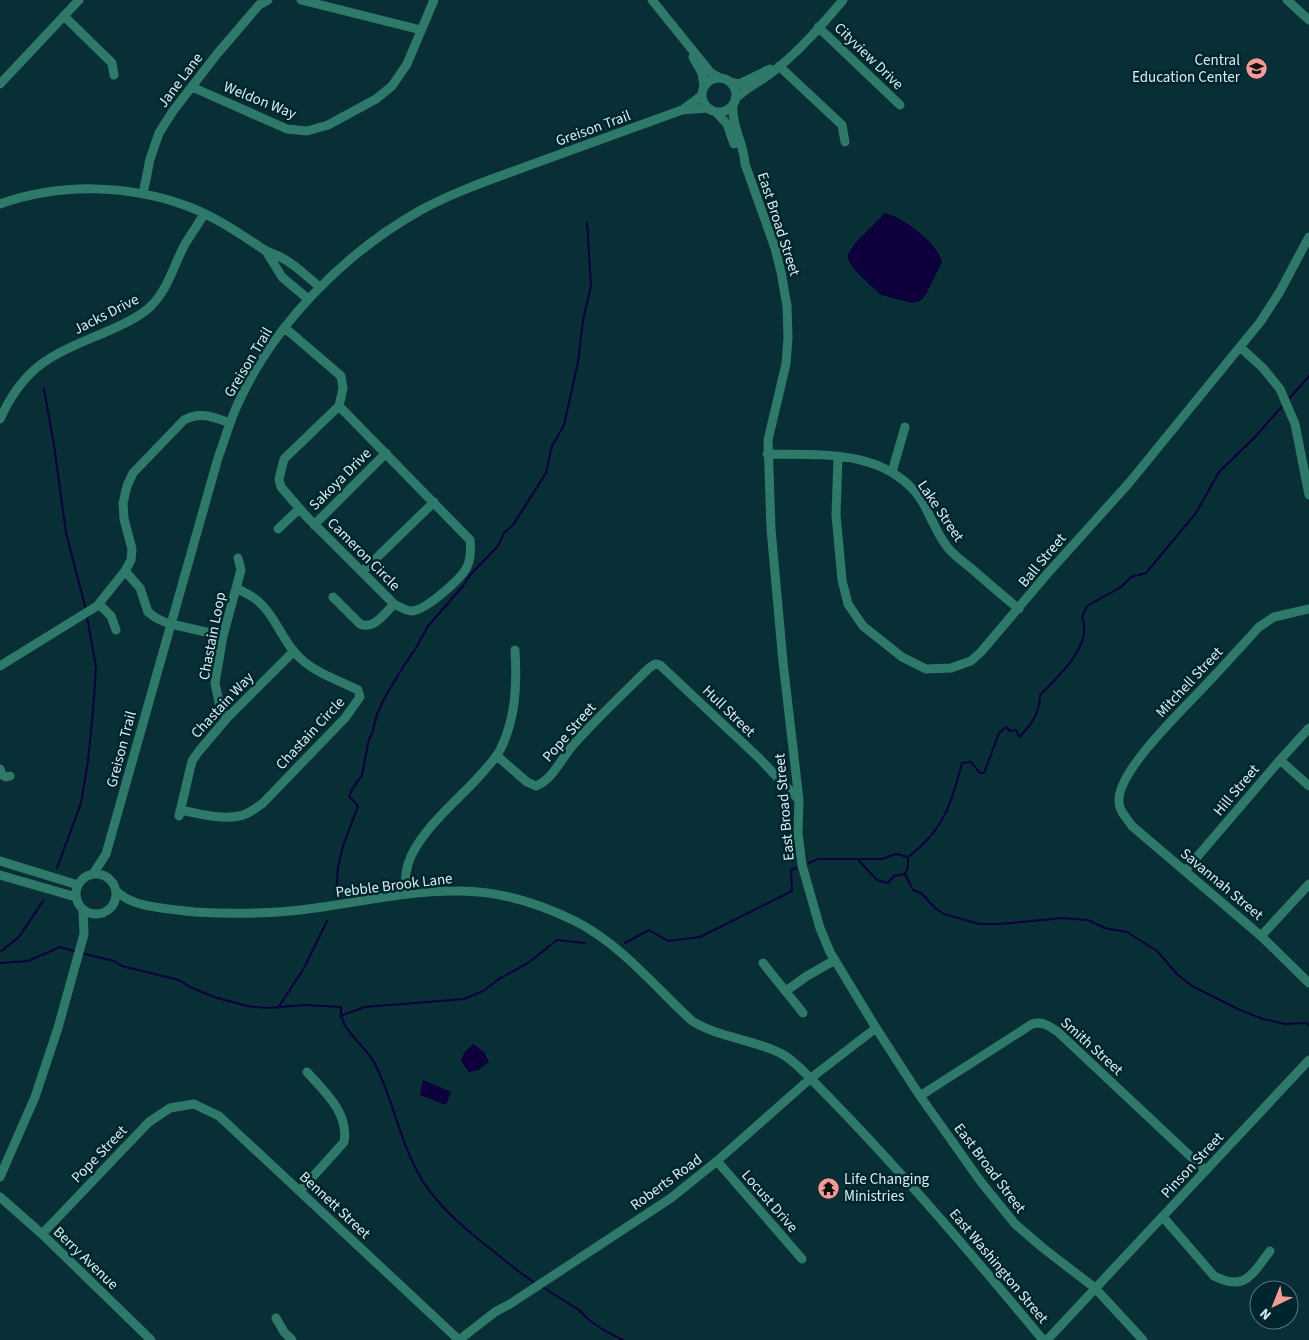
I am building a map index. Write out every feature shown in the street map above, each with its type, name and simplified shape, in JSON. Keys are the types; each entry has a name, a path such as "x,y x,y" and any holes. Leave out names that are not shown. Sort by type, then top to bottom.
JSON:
{"street":[{"path":"0,84 4,73 79,0"},
{"name":"Jane Lane","path":"143,194 150,159 159,133 173,111 217,54 259,5 268,0"},
{"path":"302,0 421,30"},
{"name":"Weldon Way","path":"192,87 287,129 307,131 334,122 376,99 392,86 407,64 434,0"},
{"path":"652,0 711,73 740,84 779,66"},
{"path":"682,37 702,73 704,86 701,96 707,108 716,112 726,111 750,86 770,74 793,55 843,0"},
{"path":"1288,0 1309,20"},
{"path":"64,16 112,63 114,75"},
{"name":"Cityview Drive","path":"818,27 900,105"},
{"path":"779,66 842,125 846,142"},
{"path":"704,86 711,80 726,80"},
{"name":"East Broad Street","path":"726,80 735,90 732,115 745,164 775,248 787,306 788,338 786,364 768,440 767,454 771,538 799,800 798,833 802,867 820,928 835,960 876,1028 920,1096 981,1182 1015,1224 1096,1288 1143,1340"},
{"name":"Greison Trail","path":"682,110 701,96"},
{"name":"Greison Trail","path":"93,874 106,854 218,458 230,423 252,376 285,328 308,299 354,255 385,232 422,210 461,191 682,110 707,108"},
{"name":"East Broad Street","path":"716,112 727,124 740,157 745,164"},
{"path":"0,204 22,196 80,188 113,190 166,199 189,206 243,235 284,259 320,287"},
{"name":"Jacks Drive","path":"0,419 14,392 24,378 42,363 60,352 124,324 150,307 164,290 184,246 204,214"},
{"name":"Ball Street","path":"838,457 836,515 842,580 848,604 863,626 902,657 926,669 952,668 971,661 1129,483 1261,321 1309,237"},
{"path":"266,250 282,277 308,299"},
{"path":"285,328 341,376 343,388 339,406"},
{"path":"1240,347 1263,368 1280,389 1296,424 1309,495"},
{"name":"Cameron Circle","path":"339,406 386,453 470,540 470,558 466,569 433,601 422,608 411,611 394,604 299,509 281,487 279,479 284,459 339,406"},
{"path":"0,666 90,611 99,604 125,571 131,560 132,549 124,519 123,503 127,486 133,473 184,420 191,416 200,414 230,423"},
{"path":"892,472 905,427"},
{"name":"Sakoya Drive","path":"314,524 386,453"},
{"name":"Lake Street","path":"767,454 858,458 872,462 892,472 917,494 940,536 951,551 1019,609"},
{"path":"362,572 434,502"},
{"path":"278,529 299,509"},
{"name":"Chastain Loop","path":"227,718 220,707 215,683 223,636 241,570 238,558"},
{"path":"125,571 135,580 140,588 148,612 162,622 223,636"},
{"name":"Chastain Circle","path":"179,813 239,816 250,812 263,803 345,718 360,697 358,690 309,666 294,651 268,612 258,601 236,588"},
{"path":"333,597 364,626 374,623 394,604"},
{"path":"99,604 111,616 116,630"},
{"name":"Mitchell Street","path":"1119,806 1120,789 1130,772 1150,746 1259,627 1274,617 1309,609"},
{"path":"406,894 405,878 414,849 497,756 508,731 514,704 517,682 515,650"},
{"name":"Chastain Way","path":"179,813 192,761 199,750 227,718 294,651"},
{"name":"Pope Street","path":"497,756 527,782 536,786 540,784 550,776 573,745 595,721 649,668 655,664 660,664"},
{"name":"Hull Street","path":"660,664 760,759 799,800"},
{"name":"Hill Street","path":"1185,871 1309,728"},
{"path":"1280,760 1309,786"},
{"path":"0,769 2,775 10,776"},
{"name":"Savannah Street","path":"1119,806 1132,826 1261,936 1309,982"},
{"name":"Greison Trail","path":"106,854 108,878"},
{"path":"0,862 78,885"},
{"path":"0,1177 35,1097 58,1028 81,948 84,934 83,910 76,897 78,885 87,876 93,874 108,878 116,891 116,897 111,907 98,914 83,910"},
{"path":"0,875 76,897"},
{"path":"1261,936 1309,884"},
{"name":"Pebble Brook Lane","path":"111,907 134,902 188,911 248,914 308,910 406,894 455,890 510,897 543,908 593,931 623,954 692,1021 724,1036 764,1046 781,1053 799,1066 811,1078"},
{"name":"Pebble Brook Lane","path":"116,891 134,902"},
{"path":"84,934 98,914"},
{"path":"786,992 807,976 835,960"},
{"path":"763,962 803,1013"},
{"name":"Smith Street","path":"920,1096 1032,1024 1045,1023 1058,1032 1205,1170"},
{"name":"Roberts Road","path":"459,1340 495,1312 671,1198 717,1161 811,1078 876,1028"},
{"name":"Pinson Street","path":"1045,1340 1308,1062"},
{"path":"300,1191 344,1142 346,1132 340,1113 307,1072"},
{"name":"East Washington Street","path":"811,1078 943,1221 1045,1340"},
{"name":"Bennett Street","path":"184,1106 194,1104 219,1116 459,1340"},
{"name":"Pope Street","path":"42,1234 149,1122 170,1108 184,1106"},
{"name":"Locust Drive","path":"717,1161 802,1259"},
{"name":"Berry Avenue","path":"0,1198 42,1234 151,1340"},
{"path":"1163,1217 1214,1276 1221,1280 1234,1282 1247,1280 1270,1251"},
{"path":"276,1318 284,1332 292,1340"}],"shaded area":[{"path":"885,213 910,225 927,239 939,254 942,262 926,294 920,301 912,303 881,295 853,268 848,259 848,254 856,242"},
{"path":"473,1044 484,1052 489,1062 478,1070 469,1072 461,1061 464,1053"},
{"path":"423,1080 451,1092 446,1105 420,1095"}],"waterway":[{"path":"336,897 338,867 343,846 358,806 349,796 362,775 369,739 384,699 428,626 463,586 470,575 498,546 504,533 513,525 546,473 552,446 564,425 578,362 583,320 591,286 587,223"},
{"path":"1289,399 1309,376"},
{"path":"44,389 66,533 86,610"},
{"path":"809,863 818,859 882,859 896,854 908,857 920,847 930,837 944,816 950,804 962,763 971,762 980,773 984,773 999,733 1006,727 1010,731 1016,730 1019,737 1031,723 1037,713 1040,695 1064,670 1079,649 1083,638 1084,627 1082,617 1087,606 1121,587 1131,577 1146,573 1196,513 1219,472 1255,437 1284,404"},
{"path":"57,868 81,803 88,761 96,667 87,617"},
{"path":"905,874 908,867 908,857"},
{"path":"859,861 877,880 888,883 894,876 905,874 913,890 921,893 935,908 944,914 979,924 1062,918 1088,920 1105,928 1127,932 1157,951 1177,974 1192,986 1240,1010 1263,1019 1285,1024 1306,1023 1309,1025"},
{"path":"625,943 649,930 668,941 700,937 792,891 791,870 796,868"},
{"path":"0,952 19,937 43,901"},
{"path":"278,1008 304,968 327,921"},
{"path":"340,1016 365,1007 464,999 483,991 499,979 528,963 557,940 585,943"},
{"path":"0,963 28,961 60,947 77,952"},
{"path":"81,953 114,961 122,966 179,980 214,997 247,1006 267,1008 306,1005 341,1007 341,1015 348,1030 371,1057 382,1078 402,1137 422,1180 438,1201 466,1229 534,1282"},
{"path":"544,1288 579,1310 602,1329 623,1340"}],"place":[{"name":"Central Education Center","path":"1256,69"},
{"name":"Life Changing Ministries","path":"828,1188"}]}
